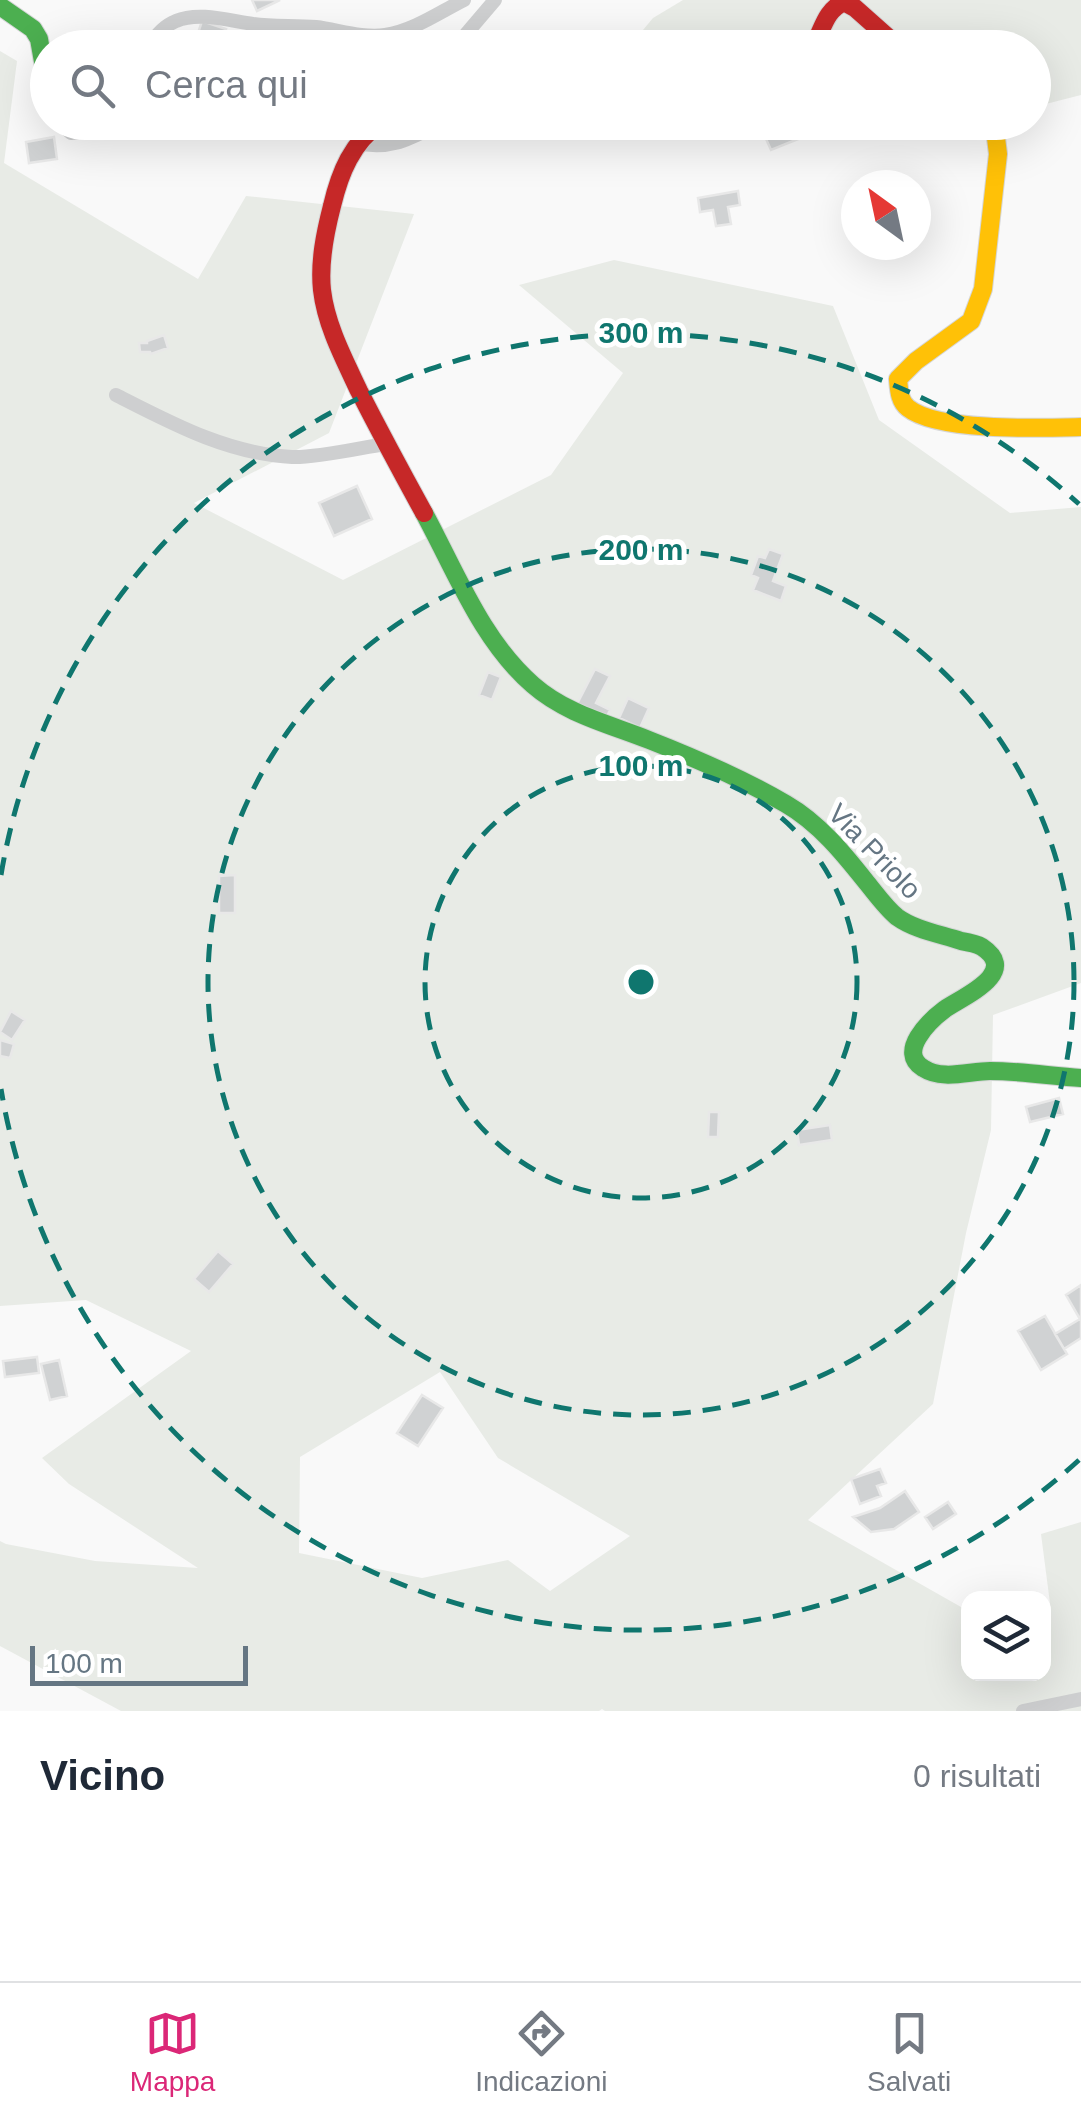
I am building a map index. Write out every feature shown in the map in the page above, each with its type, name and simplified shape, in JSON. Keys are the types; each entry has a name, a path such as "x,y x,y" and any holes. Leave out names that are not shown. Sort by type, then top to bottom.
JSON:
{"street":[{"path":"406,30 464,0"},
{"path":"470,30 496,0"},
{"path":"820,30 832,6 844,2 880,30"},
{"path":"0,6 32,30"},
{"path":"162,30 176,20 208,18 332,30"},
{"name":"Via Priolo","path":"359,140 347,158 332,206 323,256 321,288 338,348 385,444 476,608 512,664 531,684 562,705 731,775 800,812 894,915 910,924 982,946 992,955 994,968 988,982 945,1009 913,1044 920,1067 939,1075 989,1071 1081,1078"},
{"path":"357,143 391,146 408,140"},
{"path":"996,140 984,290 971,321 898,379 900,398 909,410 927,418 1081,427"},
{"path":"116,395 228,447 294,458 385,444"},
{"path":"1023,1711 1081,1699"}],"shaded area":[{"path":"683,0 1081,0 1081,95 1051,103 1051,30 643,30 653,18"},
{"path":"0,51 17,61 4,163 198,279 246,196 414,214 329,433 194,503 343,580 551,475 623,373 519,285 614,260 833,306 879,420 1010,513 1081,507 1081,983 993,1015 991,1130 966,1233 933,1404 808,1520 961,1607 961,1681 1051,1681 1051,1591 1041,1534 1081,1522 1081,1711 121,1711 0,1646 0,1541 95,1561 198,1568 69,1484 42,1458 191,1351 86,1300 0,1306","holes":["440,1372 498,1458 630,1536 550,1591 508,1560 422,1578 299,1553 300,1457"]}],"building":[{"path":"252,0 280,0 257,11"},
{"path":"202,21 226,29 226,30 199,30"},
{"path":"54,140 57,159 29,163 26,142"},
{"path":"766,140 796,140 771,150"},
{"path":"738,191 740,205 728,207 731,224 716,226 713,210 700,212 698,198"},
{"path":"164,335 168,348 151,354 140,352 139,343"},
{"path":"357,486 372,519 334,536 319,503"},
{"path":"769,549 783,554 773,581 786,586 781,601 753,590 758,578 751,575 758,556 765,558"},
{"path":"595,669 610,676 596,703 610,710 606,719 577,704"},
{"path":"488,672 501,677 492,700 479,695"},
{"path":"628,698 649,708 640,728 619,718"},
{"path":"235,875 235,913 219,913 219,876"},
{"path":"11,1011 25,1020 12,1040 0,1032"},
{"path":"0,1040 14,1044 10,1058 0,1056"},
{"path":"1059,1098 1063,1114 1030,1122 1026,1107"},
{"path":"709,1112 719,1112 718,1137 708,1137"},
{"path":"830,1125 832,1140 799,1145 797,1130"},
{"path":"218,1251 233,1264 209,1292 194,1279"},
{"path":"1081,1285 1081,1338 1064,1349 1055,1334 1080,1319 1066,1295"},
{"path":"1045,1316 1067,1354 1041,1370 1018,1331"},
{"path":"37,1357 39,1373 5,1377 3,1361"},
{"path":"59,1360 67,1396 50,1400 41,1364"},
{"path":"422,1395 443,1408 418,1446 397,1433"},
{"path":"880,1469 886,1483 877,1486 881,1496 860,1504 851,1479"},
{"path":"905,1491 919,1512 894,1529 871,1532 853,1517 880,1508"},
{"path":"948,1502 956,1514 933,1529 925,1517"}],"traffic: fast":[{"path":"0,6 34,30"},
{"path":"424,513 485,627 533,685 559,704 719,769 786,804 830,840 897,917 980,946 992,957 992,975 938,1014 918,1037 913,1054 923,1068 947,1075 1001,1071 1081,1078"}],"traffic: slow":[{"path":"996,140 983,289 971,321 898,379 900,395 908,408 942,421 991,427 1081,427"}],"traffic: jam":[{"path":"821,30 828,16 844,2 880,30"},
{"path":"363,140 339,181 329,216 322,290 342,354 424,513"}]}
